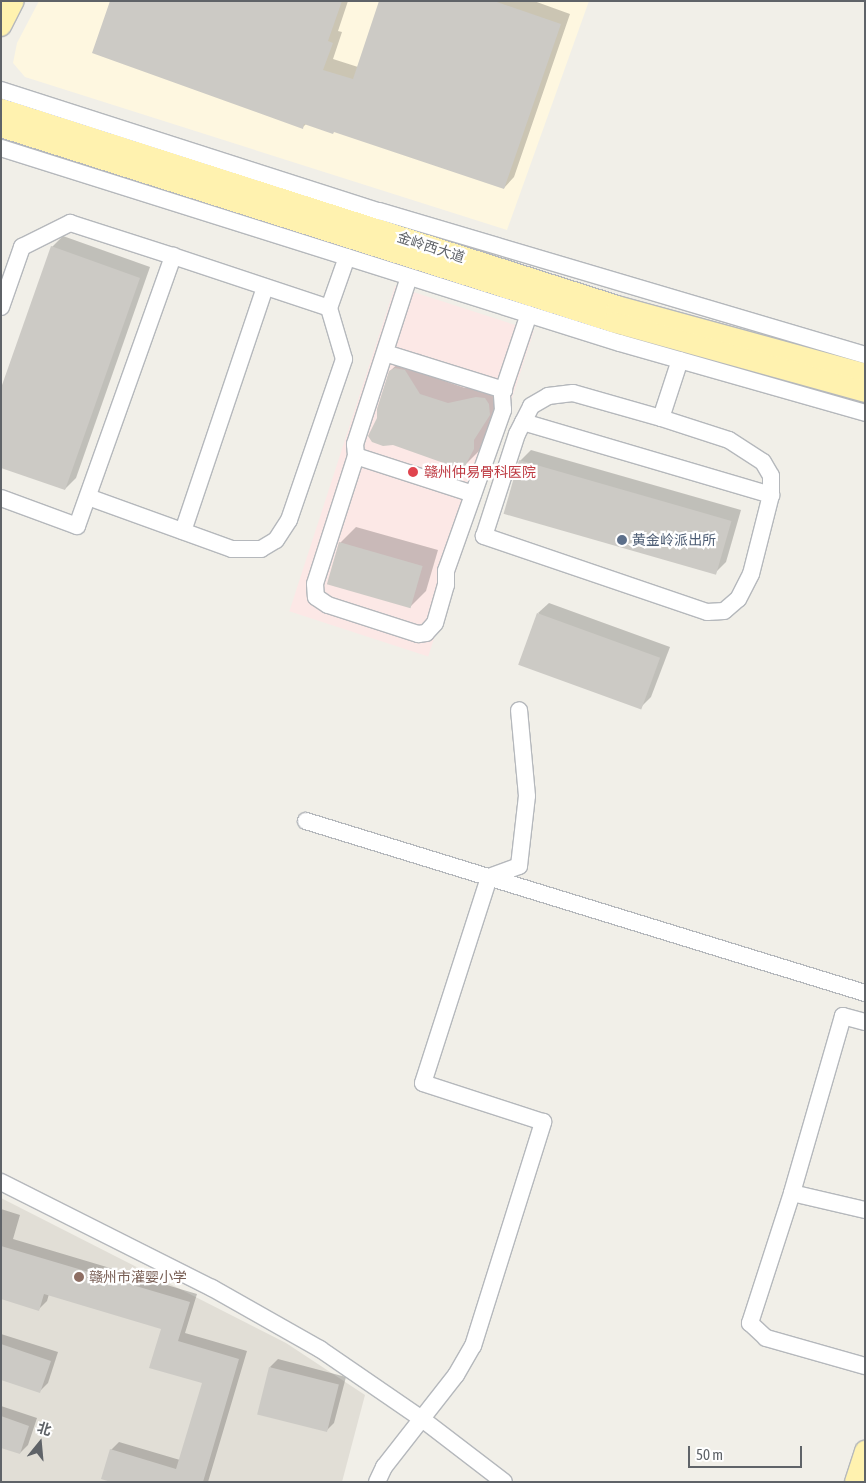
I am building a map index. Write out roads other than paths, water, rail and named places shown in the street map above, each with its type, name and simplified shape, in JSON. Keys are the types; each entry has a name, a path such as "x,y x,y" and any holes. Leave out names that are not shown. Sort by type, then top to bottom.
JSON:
{"main road":[{"path":"1,26 14,1"},
{"name":"金岭西大道","path":"1,110 616,306 865,374"},
{"name":"金岭西大道","path":"1,127 613,322 865,392"},
{"path":"855,1482 865,1451"}],"street":[{"path":"1,90 370,208 865,355"},
{"path":"1,148 528,314 865,413"},
{"path":"1,307 22,247 70,223 329,308"},
{"path":"1,498 77,526 173,256"},
{"path":"88,497 232,549 261,549 276,540 289,520 344,359 329,308 347,257"},
{"path":"409,277 355,444 356,456 314,584 316,597 328,605 418,634 426,633 435,623 446,585 446,571 503,410 504,390 528,314"},
{"path":"183,531 265,287"},
{"path":"385,353 504,390"},
{"path":"661,418 680,360"},
{"path":"573,393 661,418 729,440 763,462 771,476 771,495 751,574 738,599 724,611 707,612 484,536 517,434 531,406 548,396 573,393"},
{"path":"523,422 771,495"},
{"path":"356,456 473,494"},
{"path":"489,877 519,866 527,796 519,710"},
{"path":"306,821 865,994"},
{"path":"377,1482 384,1468 456,1375 473,1346 543,1122 424,1083 489,877"},
{"path":"865,1022 843,1016 792,1193 750,1323 766,1338 865,1366"},
{"path":"1,1182 212,1288 320,1348 422,1419 504,1482"},
{"path":"792,1193 865,1210"}],"place":[{"name":"赣州仲易骨科医院","path":"413,472"},
{"name":"黄金岭派出所","path":"622,540"},
{"name":"赣州市灌婴小学","path":"79,1277"}]}
